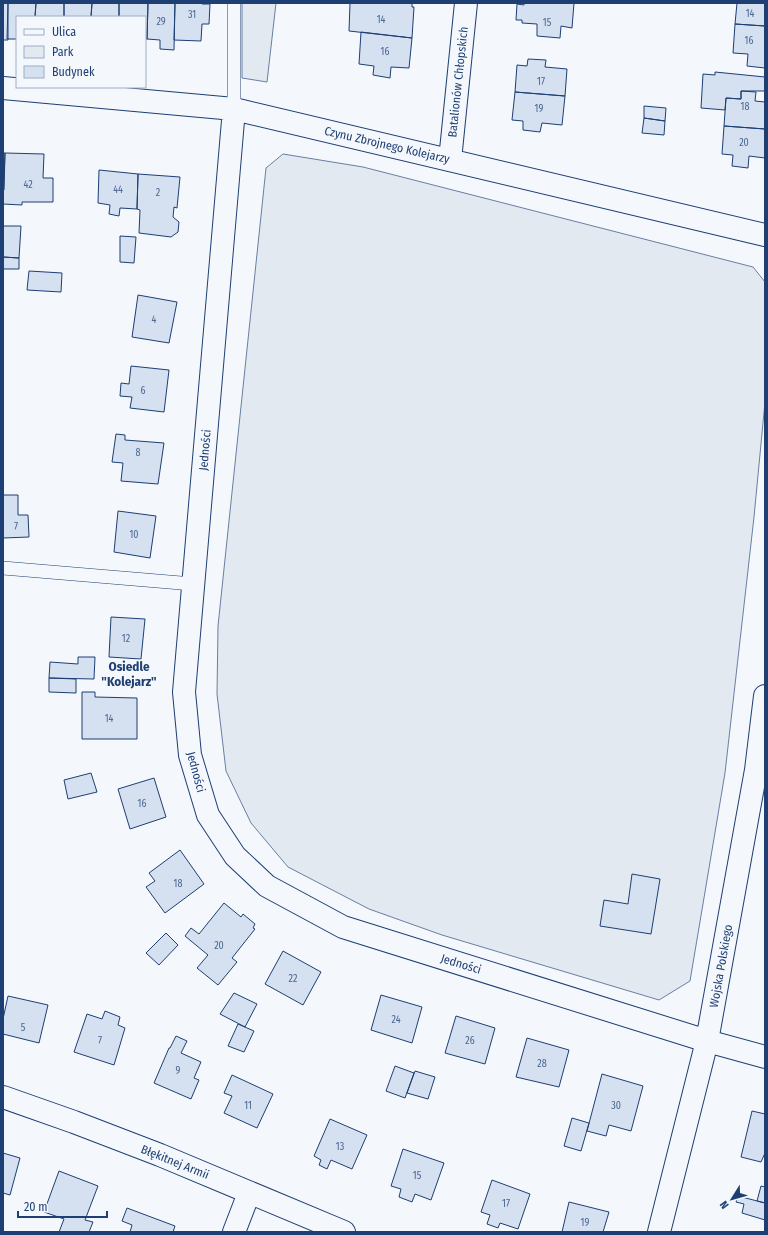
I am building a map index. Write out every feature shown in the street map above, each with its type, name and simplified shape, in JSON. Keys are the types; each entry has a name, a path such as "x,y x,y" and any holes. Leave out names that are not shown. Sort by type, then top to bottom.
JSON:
{"street":[{"name":"Batalionów Chłopskich","path":"450,160 466,3"},
{"name":"Czynu Zbrojnego Kolejarzy","path":"3,88 234,109 765,235"},
{"name":"Jedności","path":"234,109 184,692 190,755 208,816 235,856 267,886 344,927 707,1041 765,1057"},
{"name":"Wojska Polskiego","path":"659,1232 707,1041 760,771 765,696"},
{"name":"Błękitnej Armii","path":"3,1097 153,1152 344,1232"},
{"path":"234,1232 249,1193"}],"lane":[{"path":"234,3 234,109"},
{"path":"3,568 193,584"}],"green space":[{"path":"242,3 276,3 267,82 242,78"},
{"path":"283,154 363,167 753,267 765,282 765,402 754,517 725,773 690,981 659,1000 442,935 369,909 288,867 251,823 226,771 217,694 218,626 266,168"}],"building":[{"path":"3,3 8,3 8,40 3,40"},
{"path":"8,3 36,3 35,16 16,16 16,39 7,39"},
{"path":"36,3 64,3 64,16 35,16"},
{"path":"64,3 92,3 91,16 64,16"},
{"path":"92,3 119,3 119,16 91,16"},
{"path":"119,3 148,3 147,39 146,16 119,16"},
{"path":"148,3 175,3 174,50 160,49 160,40 147,39"},
{"path":"175,3 210,4 209,24 202,24 201,41 174,40"},
{"path":"350,3 412,3 412,7 414,7 412,38 349,31"},
{"path":"524,3 574,3 572,28 561,26 560,38 537,36 537,24 522,23 522,20 516,20 517,4 524,5"},
{"path":"737,3 765,3 765,26 735,24"},
{"path":"735,24 765,26 765,68 747,66 748,54 733,53"},
{"path":"361,32 412,38 409,68 391,67 390,78 373,75 374,66 359,64"},
{"path":"528,59 546,60 545,67 567,69 565,96 515,92 517,65 527,66"},
{"path":"715,72 765,77 765,91 741,91 741,99 726,98 725,110 701,108 703,74 715,75"},
{"path":"741,91 756,92 755,101 765,102 765,129 724,126 726,98 741,99"},
{"path":"515,92 565,96 562,125 542,123 540,132 523,130 523,121 512,120"},
{"path":"644,106 666,108 665,121 644,118"},
{"path":"644,118 665,121 664,135 642,133"},
{"path":"724,126 765,129 765,158 749,156 748,168 732,166 733,155 722,154"},
{"path":"3,153 5,153 4,190 3,190"},
{"path":"5,153 44,154 43,178 53,178 53,202 22,202 22,205 3,204"},
{"path":"99,170 138,174 137,209 120,208 119,216 109,214 110,205 98,203"},
{"path":"138,174 180,177 177,208 174,207 173,217 179,222 178,232 171,237 139,233 140,210 137,209"},
{"path":"3,226 21,226 19,258 3,257"},
{"path":"120,236 136,237 134,263 120,262"},
{"path":"3,257 19,258 19,269 3,269"},
{"path":"29,271 62,273 61,292 27,290"},
{"path":"138,295 177,302 169,343 132,337"},
{"path":"131,366 169,370 164,412 130,408 132,397 120,396 121,383 129,384"},
{"path":"116,434 125,435 125,440 164,443 158,484 121,481 123,463 112,462"},
{"path":"3,495 18,495 18,515 28,515 29,537 3,538"},
{"path":"118,511 156,516 150,558 114,552"},
{"path":"111,617 145,619 141,659 109,657"},
{"path":"78,657 95,657 94,679 49,678 50,662 78,664"},
{"path":"49,678 76,679 76,693 49,692"},
{"path":"82,692 95,692 95,697 137,698 137,739 82,739"},
{"path":"91,773 97,792 68,799 64,780"},
{"path":"154,778 166,817 130,829 118,789"},
{"path":"180,850 204,884 165,913 146,887 155,881 149,873"},
{"path":"632,874 660,879 651,934 600,926 604,900 628,904"},
{"path":"224,903 241,917 243,914 255,924 253,928 255,929 232,958 237,962 218,985 197,968 208,955 185,936 191,928 199,934"},
{"path":"166,933 178,945 159,965 146,953"},
{"path":"283,951 321,972 303,1005 265,984"},
{"path":"234,993 257,1004 245,1027 220,1014"},
{"path":"381,995 422,1007 412,1043 371,1030"},
{"path":"8,996 48,1005 39,1043 3,1034 3,1019"},
{"path":"105,1011 120,1017 118,1025 125,1028 114,1065 74,1052 87,1014 102,1019"},
{"path":"456,1016 495,1028 485,1064 445,1053"},
{"path":"238,1024 254,1031 244,1052 228,1046"},
{"path":"176,1036 187,1041 181,1053 201,1062 194,1078 199,1080 191,1099 154,1083 169,1048"},
{"path":"527,1038 569,1050 559,1087 516,1077"},
{"path":"395,1066 414,1073 405,1098 386,1091"},
{"path":"415,1071 435,1077 428,1099 407,1093"},
{"path":"602,1074 643,1086 631,1131 609,1125 606,1136 587,1131"},
{"path":"232,1075 273,1094 257,1128 224,1113 232,1096 224,1093"},
{"path":"752,1111 765,1114 765,1153 761,1162 741,1157"},
{"path":"572,1118 589,1123 581,1151 564,1146"},
{"path":"330,1119 367,1135 352,1169 331,1160 327,1169 319,1165 321,1160 314,1156"},
{"path":"403,1149 444,1163 431,1200 415,1194 412,1202 399,1197 401,1189 391,1186"},
{"path":"3,1153 20,1158 10,1195 3,1193"},
{"path":"59,1171 98,1186 85,1220 93,1222 89,1232 59,1232 64,1219 44,1212"},
{"path":"492,1180 530,1194 518,1229 500,1223 498,1228 487,1224 490,1215 481,1212"},
{"path":"761,1186 765,1187 765,1203 757,1201"},
{"path":"738,1196 765,1203 765,1220 742,1213 744,1204 736,1202"},
{"path":"569,1202 609,1212 603,1232 562,1232"},
{"path":"127,1208 175,1226 173,1232 130,1232 132,1225 122,1221"}],"district":[{"name":"Osiedle \"Kolejarz\"","path":"129,674"}]}
